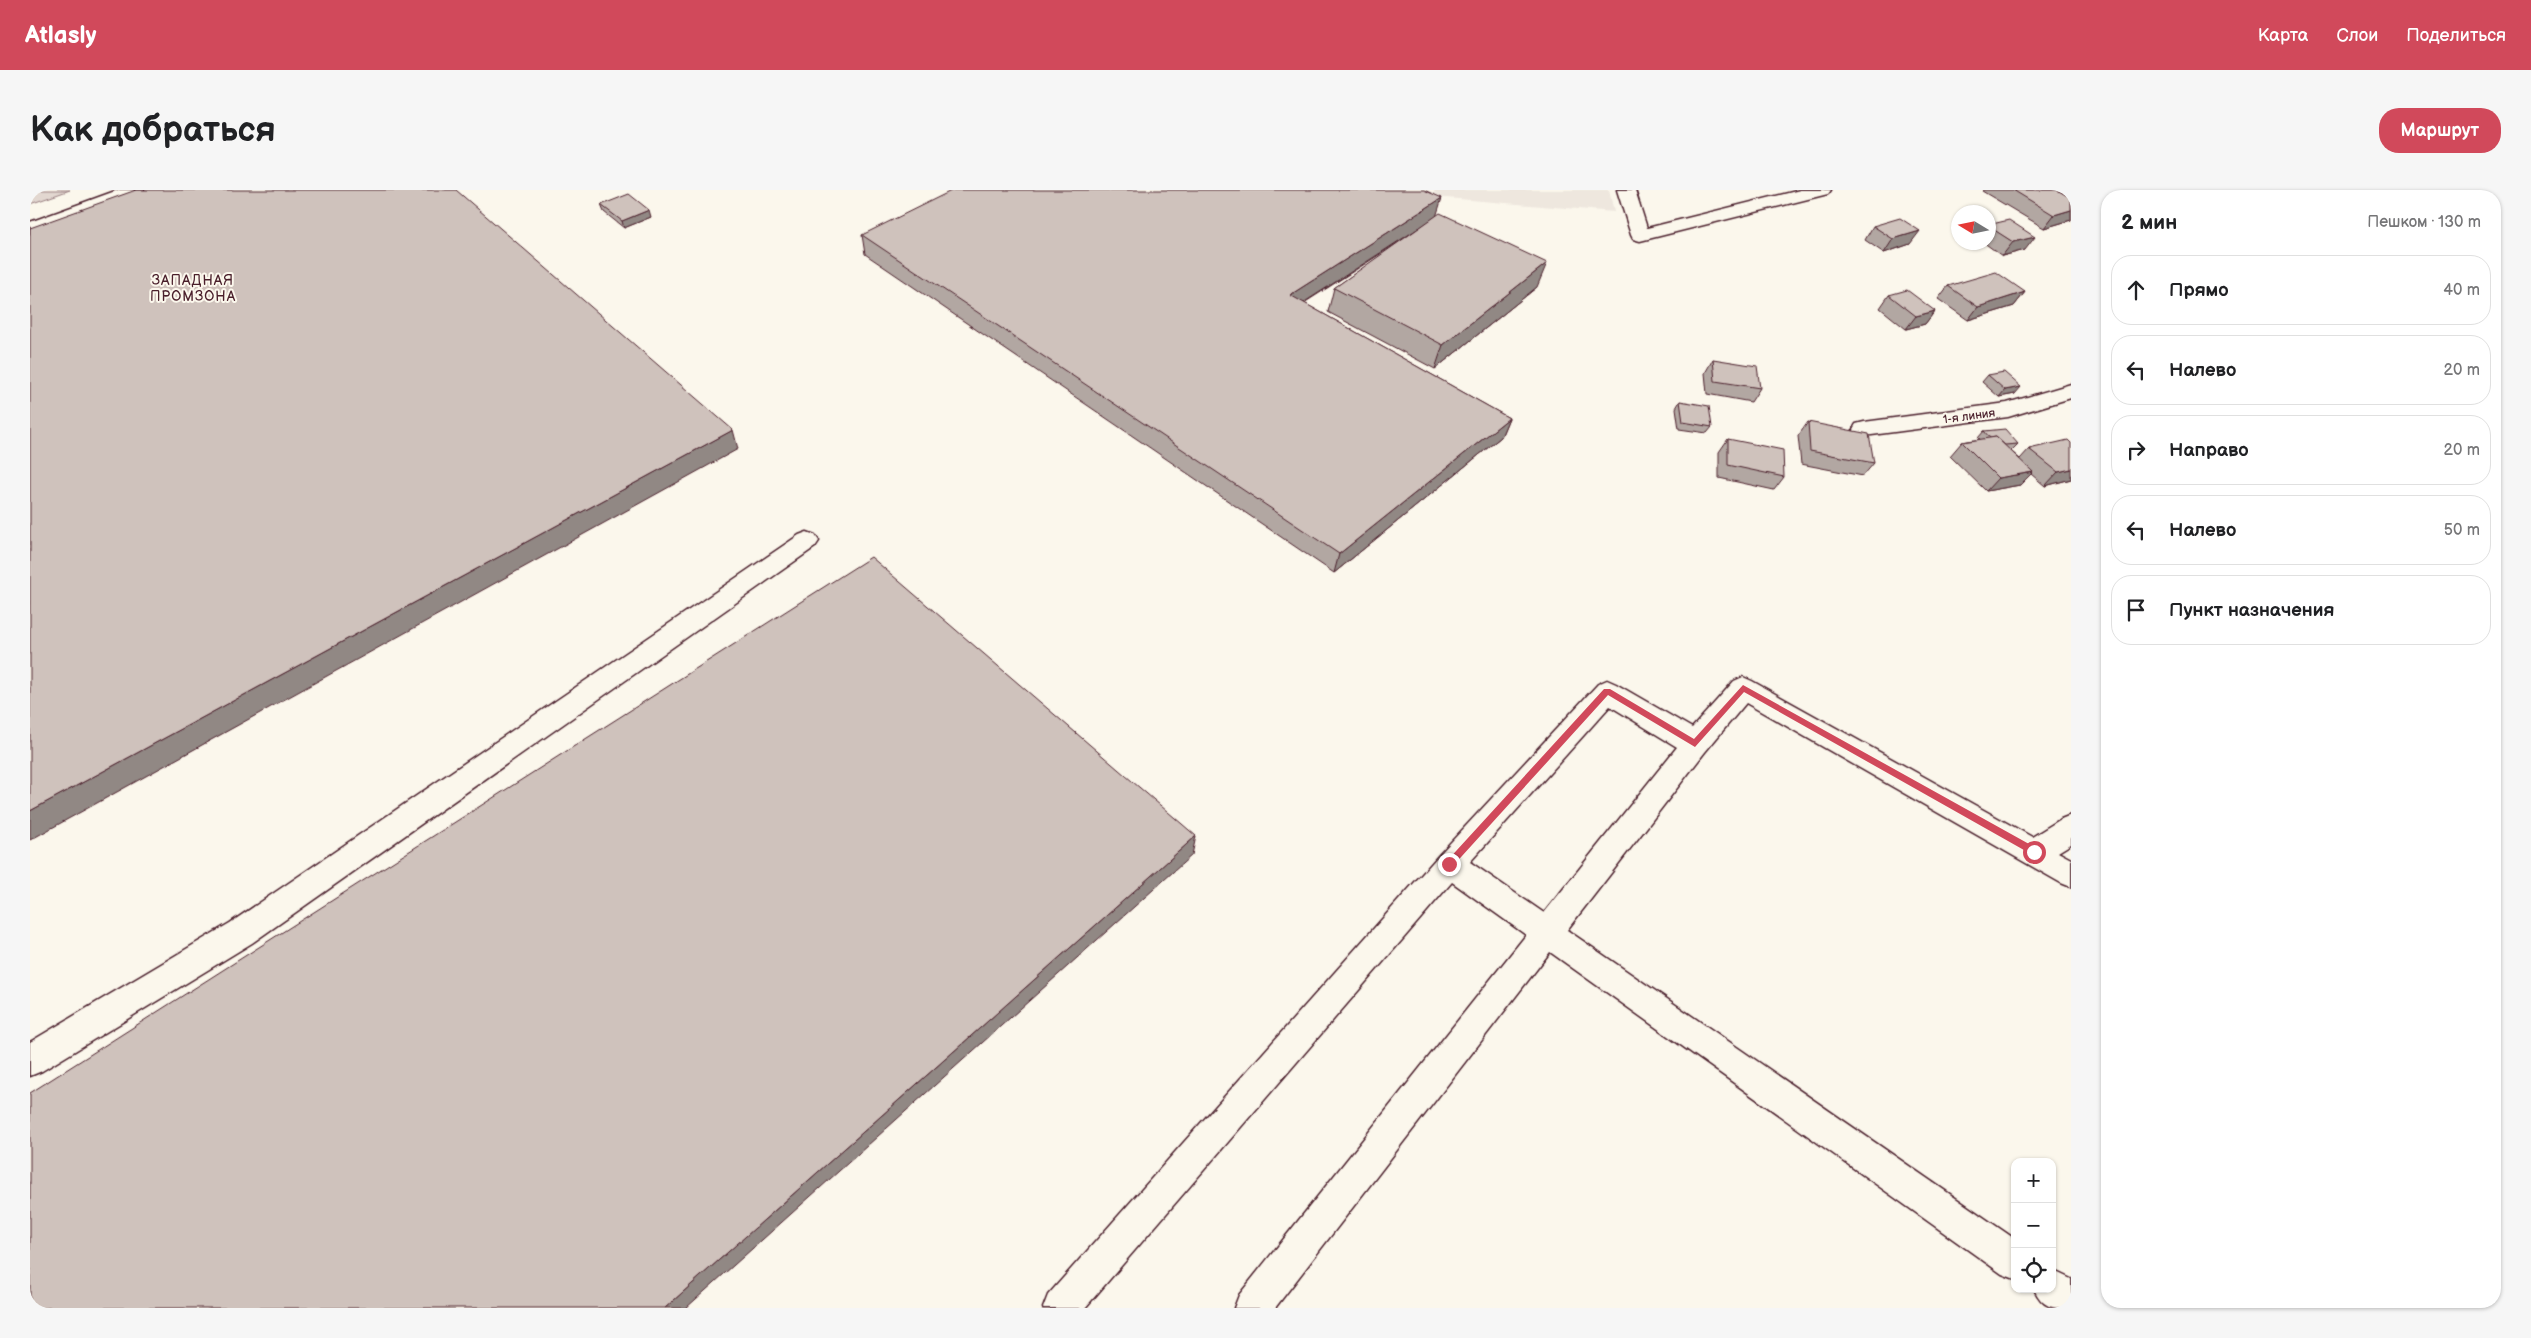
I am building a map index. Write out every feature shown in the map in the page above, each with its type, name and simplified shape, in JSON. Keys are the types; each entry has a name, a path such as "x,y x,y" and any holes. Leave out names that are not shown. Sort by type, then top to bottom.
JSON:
{"street":[{"path":"30,228 135,190"},
{"path":"1626,190 1640,235 1822,190"},
{"name":"1-я линия","path":"1864,429 2008,410 2071,391"},
{"path":"30,1060 241,933 807,540"},
{"path":"1252,1308 1695,744 1743,688 2071,874"},
{"path":"1062,1308 1449,864 1607,691 1695,744"},
{"path":"2034,852 2071,828"},
{"path":"1449,864 2011,1259"},
{"path":"2056,1291 2071,1301"}],"shaded area":[{"path":"30,190 70,190 30,204"},
{"path":"1434,190 1609,190 1614,212 1435,197"}],"building":[{"path":"136,190 456,190 733,430 30,811 30,228"},
{"path":"953,190 1424,190 1442,198 1290,295 1509,418 1339,554 862,235"},
{"path":"2013,190 2057,190 2071,198 2071,210 2054,215"},
{"path":"629,194 649,210 622,221 601,205"},
{"path":"1440,213 1547,263 1443,345 1334,288"},
{"path":"1900,218 1920,231 1893,239 1873,226"},
{"path":"2009,220 2035,237 2013,242 1996,231 1996,223"},
{"path":"1996,272 2025,292 1978,307 1948,286"},
{"path":"1907,290 1935,311 1916,316 1889,295"},
{"path":"1713,359 1757,366 1760,388 1715,381"},
{"path":"2004,372 2021,387 2005,390 1988,375"},
{"path":"1680,401 1709,406 1712,427 1683,422"},
{"path":"1808,422 1869,434 1874,463 1810,451"},
{"path":"2005,429 2018,444 2005,445 1996,437 1990,438 1984,431"},
{"path":"1996,437 2033,472 1998,478 1962,442"},
{"path":"1728,439 1783,450 1784,477 1728,465"},
{"path":"2068,440 2071,443 2071,469 2058,472 2029,449"},
{"path":"871,557 1196,836 665,1308 30,1308 30,1093"}],"district":[{"name":"ЗАПАДНАЯ ПРОМЗОНА","path":"193,288"}],"route":[{"path":"1449,864 1607,691 1695,744 1743,688 2034,852"}]}
